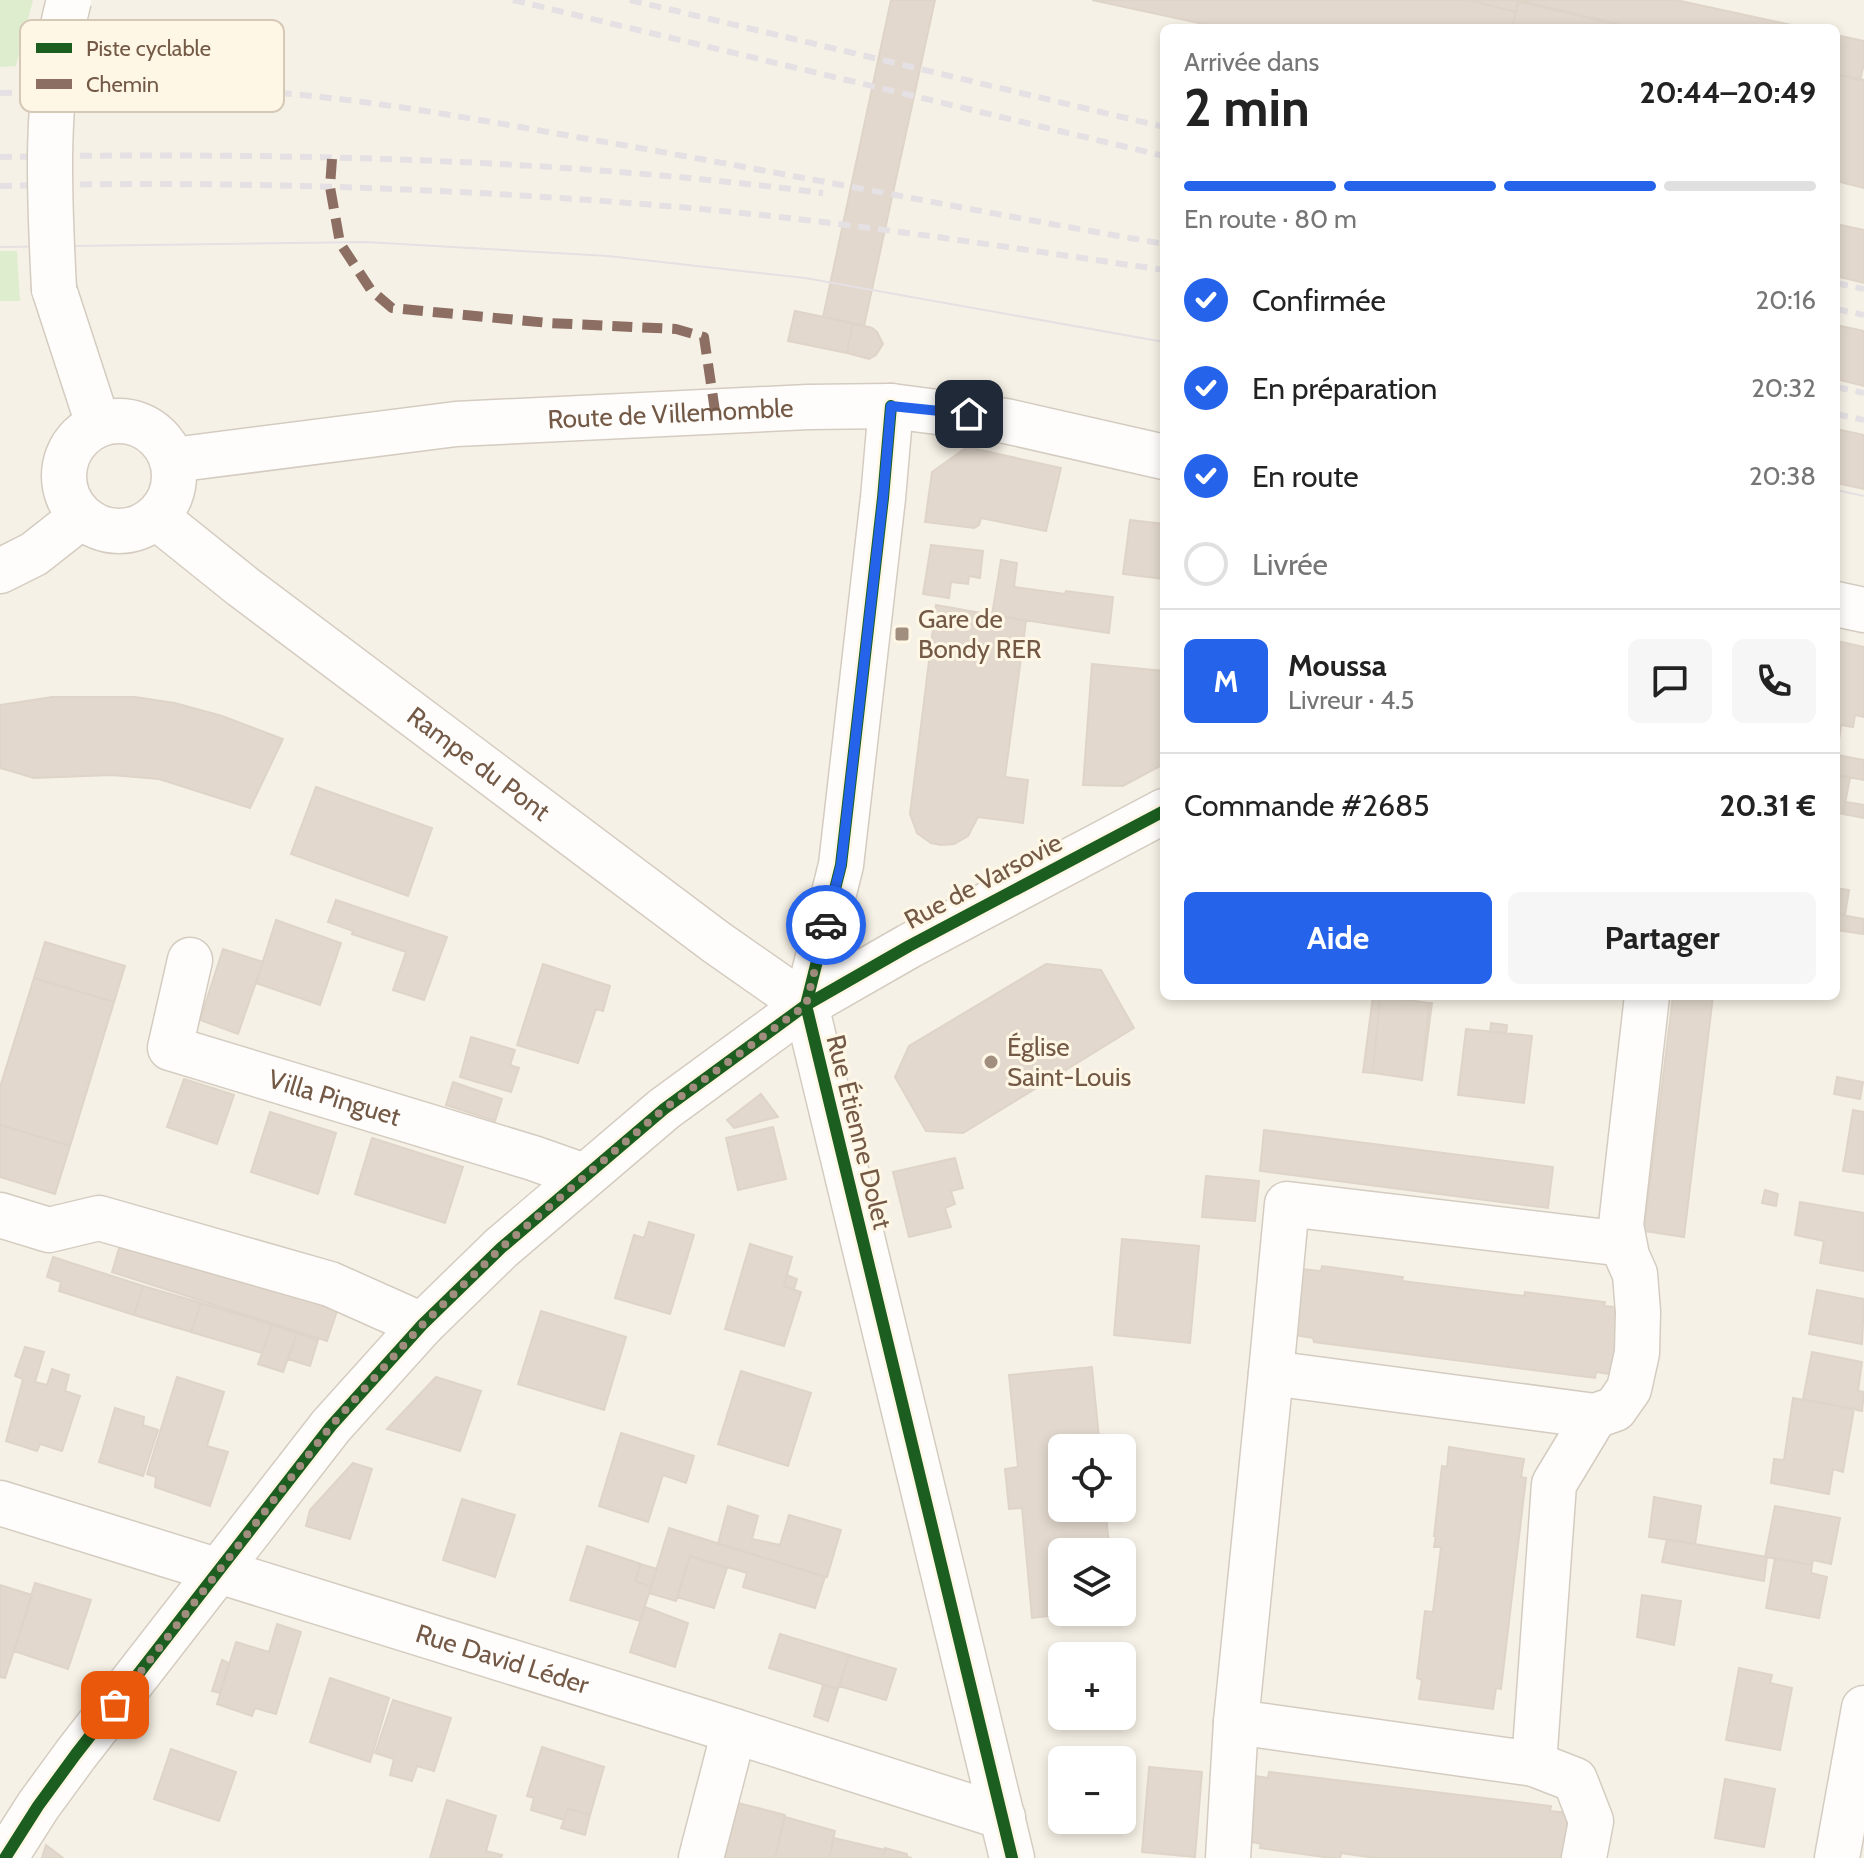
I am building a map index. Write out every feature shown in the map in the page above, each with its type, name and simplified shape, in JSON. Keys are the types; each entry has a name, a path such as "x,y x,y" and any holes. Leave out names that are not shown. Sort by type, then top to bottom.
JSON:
{"street":[{"path":"65,20 69,0"},
{"path":"53,112 50,140 54,289 98,424"},
{"name":"Route de Villemomble","path":"173,460 456,424 808,407 891,406 1006,421 1160,456"},
{"name":"Rue Étienne Dolet","path":"891,406 841,865 806,1005 1008,1838"},
{"path":"116,420 143,427 164,444 173,460 173,491 156,517 127,531 110,531 81,517 70,503 64,485 64,466 70,449 82,434 98,424 116,420"},
{"path":"0,571 34,554 81,517"},
{"name":"Rampe du Pont","path":"156,517 255,596 716,942 806,1005"},
{"path":"1840,605 1864,610"},
{"name":"Rue de Varsovie","path":"5,1858 68,1765 331,1426 422,1325 501,1248 664,1109 806,1005 909,946 1160,813"},
{"name":"Villa Pinguet","path":"190,960 170,1048 584,1176"},
{"path":"1271,1373 1595,1416 1615,1409 1629,1389 1637,1353 1635,1274 1621,1225 1647,1000"},
{"path":"1228,1858 1236,1722 1287,1204 1624,1244"},
{"path":"0,1215 49,1230 99,1218 330,1284 422,1325"},
{"path":"1534,1764 1554,1484 1595,1416"},
{"name":"Rue David Léder","path":"0,1503 734,1731 1008,1838"},
{"path":"1837,1858 1864,1708"},
{"path":"1236,1722 1534,1764 1575,1780 1591,1821 1584,1858"},
{"path":"701,1858 734,1731"}],"green space":[{"path":"0,0 33,0 28,20 20,20 20,50 16,66 0,67"},
{"path":"0,251 17,251 20,301 0,301"}],"building":[{"path":"891,0 935,0 864,326 823,317"},
{"path":"1092,0 1469,0 1516,12 1513,24 1203,24"},
{"path":"1469,0 1519,0 1516,12"},
{"path":"1519,0 1676,0 1787,24 1618,24"},
{"path":"1518,2 1616,24 1513,24"},
{"path":"1840,36 1864,41 1860,80 1840,75"},
{"path":"1840,75 1864,80 1864,188 1840,182"},
{"path":"1840,225 1864,230 1864,283 1840,277"},
{"path":"795,311 853,323 847,353 788,341"},
{"path":"853,323 877,332 883,344 876,355 869,359 847,353"},
{"path":"1840,326 1864,331 1864,386 1840,380"},
{"path":"1840,430 1864,435 1864,489 1840,484"},
{"path":"967,447 1061,468 1046,531 981,518 974,528 925,522 932,472"},
{"path":"1130,520 1160,524 1160,579 1123,574"},
{"path":"931,545 983,551 980,578 969,576 968,584 951,582 949,598 923,594"},
{"path":"1001,560 1017,563 1014,587 1113,597 1109,633 992,615"},
{"path":"936,605 1026,621 1005,777 1028,780 1023,823 978,817 968,836 954,844 941,845 931,843 917,833 910,814"},
{"path":"1840,642 1864,647 1864,717 1855,715 1853,727 1841,725 1840,732"},
{"path":"1092,664 1160,671 1160,766 1123,786 1083,785"},
{"path":"52,697 135,697 175,703 222,716 283,739 250,808 159,779 112,775 34,778 0,768 0,705"},
{"path":"1840,756 1864,760 1864,780 1840,776"},
{"path":"1840,776 1850,778 1843,814 1840,814"},
{"path":"316,787 432,828 408,896 291,854"},
{"path":"1846,802 1864,805 1864,818 1843,814"},
{"path":"1840,889 1849,890 1845,915 1840,914"},
{"path":"336,900 447,937 424,1000 393,990 406,952 352,934 353,931 328,922"},
{"path":"1840,915 1864,919 1863,934 1840,931"},
{"path":"276,920 341,943 320,1005 256,983"},
{"path":"45,942 125,966 114,1002 34,978"},
{"path":"223,949 263,962 238,1034 200,1020"},
{"path":"543,964 610,986 603,1011 596,1009 578,1063 517,1045"},
{"name":"Église Saint-Louis","path":"1046,964 1101,970 1134,1028 963,1133 926,1131 895,1077 909,1046"},
{"path":"34,978 114,1002 70,1146 0,1125 0,1087"},
{"path":"1372,1000 1380,1000 1373,1073 1363,1072"},
{"path":"1380,1000 1429,1003 1422,1080 1373,1073"},
{"path":"1673,1000 1713,1000 1684,1237 1644,1231"},
{"path":"1429,1003 1432,1003 1422,1080"},
{"path":"1491,1023 1507,1025 1506,1034 1490,1032"},
{"path":"1466,1029 1532,1036 1524,1103 1458,1095"},
{"path":"471,1037 515,1050 510,1065 519,1068 511,1092 460,1077"},
{"path":"1837,1077 1863,1082 1860,1099 1834,1094"},
{"path":"184,1079 234,1095 217,1144 167,1127"},
{"path":"453,1082 502,1099 495,1121 446,1105"},
{"path":"761,1094 778,1117 734,1128 727,1120"},
{"path":"1853,1110 1864,1112 1864,1174 1843,1171"},
{"path":"270,1112 336,1133 318,1194 251,1172"},
{"path":"0,1125 70,1146 55,1194 0,1177"},
{"path":"773,1127 786,1179 738,1190 726,1138"},
{"path":"1264,1130 1553,1167 1548,1208 1260,1171"},
{"path":"372,1138 463,1167 445,1223 355,1194"},
{"path":"955,1158 963,1188 951,1191 955,1204 945,1208 951,1227 909,1237 893,1172"},
{"path":"1206,1176 1259,1181 1255,1221 1202,1217"},
{"path":"1765,1190 1778,1194 1776,1206 1762,1203"},
{"path":"1800,1202 1864,1213 1864,1271 1820,1263 1824,1241 1795,1235"},
{"path":"649,1222 694,1235 670,1314 615,1298 634,1235 644,1238"},
{"path":"122,1238 339,1305 327,1341 112,1272"},
{"path":"1122,1239 1199,1246 1190,1343 1114,1335"},
{"path":"750,1244 792,1257 784,1286 801,1292 784,1346 725,1329"},
{"path":"53,1257 143,1286 134,1315 59,1291 61,1282 47,1277"},
{"path":"1322,1266 1403,1277 1402,1281 1524,1296 1525,1292 1605,1302 1604,1306 1624,1308 1616,1375 1596,1372 1595,1378 1314,1342 1313,1338 1294,1335 1302,1269 1321,1271"},
{"path":"787,1275 797,1279 794,1289 784,1286"},
{"path":"143,1286 201,1303 191,1332 134,1315"},
{"path":"1817,1290 1864,1299 1862,1344 1809,1334"},
{"path":"201,1303 272,1325 262,1353 191,1332"},
{"path":"541,1311 626,1337 604,1410 518,1384"},
{"path":"272,1325 297,1333 283,1372 258,1364"},
{"path":"297,1333 318,1340 310,1366 288,1359"},
{"path":"25,1347 44,1352 35,1382 47,1385 52,1369 69,1375 65,1391 80,1396 62,1451 40,1444 37,1451 6,1441 23,1379 15,1376"},
{"path":"1812,1352 1862,1362 1858,1391 1864,1392 1862,1411 1803,1399"},
{"path":"1092,1367 1099,1434 1048,1434 1048,1522 1107,1522 1108,1538 1048,1538 1048,1616 1032,1618 1022,1508 1009,1509 1005,1469 1018,1467 1009,1375"},
{"path":"741,1371 811,1393 788,1466 718,1444"},
{"path":"177,1377 224,1392 207,1446 228,1452 210,1506 155,1487 156,1477 147,1474"},
{"path":"436,1377 481,1391 460,1451 387,1429"},
{"path":"1793,1398 1854,1409 1843,1472 1833,1469 1829,1494 1771,1483 1774,1459 1784,1460"},
{"path":"115,1408 144,1417 143,1425 158,1430 143,1476 99,1462"},
{"path":"621,1433 694,1456 686,1483 663,1475 648,1522 599,1506"},
{"path":"1449,1447 1524,1459 1521,1477 1526,1478 1501,1689 1496,1688 1493,1709 1419,1699 1422,1680 1417,1678 1425,1611 1433,1612 1441,1547 1434,1547 1434,1536 1442,1466 1447,1467"},
{"path":"353,1463 372,1469 350,1539 306,1526 310,1510"},
{"path":"1654,1497 1701,1506 1695,1544 1649,1537"},
{"path":"462,1499 515,1515 495,1577 443,1560"},
{"path":"728,1506 758,1516 752,1539 780,1545 789,1515 841,1530 827,1577 718,1544"},
{"path":"1775,1506 1840,1518 1831,1564 1813,1560 1812,1565 1765,1557"},
{"path":"669,1528 825,1577 815,1608 743,1587 747,1573 690,1556 676,1601 649,1593"},
{"path":"1667,1539 1767,1557 1764,1581 1662,1562"},
{"path":"587,1546 641,1564 635,1581 651,1587 640,1621 570,1600"},
{"path":"690,1556 727,1568 714,1608 677,1597"},
{"path":"1775,1558 1812,1565 1811,1573 1827,1577 1819,1618 1766,1608"},
{"path":"640,1564 657,1569 651,1587 635,1581"},
{"path":"35,1583 91,1600 68,1669 14,1651"},
{"path":"0,1585 32,1595 5,1678 0,1677"},
{"path":"1642,1595 1681,1601 1674,1645 1637,1637"},
{"path":"645,1607 688,1623 675,1667 630,1652"},
{"path":"277,1624 301,1632 276,1714 255,1708 252,1716 217,1704 236,1642 269,1652"},
{"path":"780,1634 849,1655 838,1689 769,1668"},
{"path":"849,1655 896,1669 886,1700 839,1686"},
{"path":"222,1660 229,1663 220,1693 212,1691"},
{"path":"1739,1668 1772,1675 1770,1683 1792,1688 1780,1750 1726,1740"},
{"path":"330,1678 389,1698 370,1762 310,1742"},
{"path":"823,1685 838,1689 828,1721 814,1716"},
{"path":"393,1700 451,1718 434,1771 417,1766 412,1781 390,1775 394,1759 375,1753"},
{"path":"542,1747 604,1767 590,1815 568,1809 564,1820 531,1810 534,1798 527,1796"},
{"path":"171,1749 236,1772 219,1821 154,1799"},
{"path":"1149,1767 1202,1772 1195,1857 1142,1852"},
{"path":"1269,1772 1551,1806 1550,1811 1569,1813 1563,1858 1375,1858 1341,1853 1340,1858 1331,1858 1260,1848 1261,1844 1242,1840 1249,1775 1268,1778"},
{"path":"1725,1779 1775,1789 1764,1847 1715,1838"},
{"path":"447,1800 496,1816 486,1851 502,1855 501,1858 430,1858"},
{"path":"734,1802 785,1815 775,1858 721,1858"},
{"path":"568,1809 590,1815 585,1835 561,1828"},
{"path":"785,1817 835,1831 829,1858 775,1858"},
{"path":"834,1838 885,1850 883,1858 829,1858"},
{"path":"46,1845 63,1858 42,1858"},
{"path":"885,1848 907,1854 912,1858 883,1858"}],"tram line":[{"path":"0,247 365,242 608,256 805,278 1160,341"},
{"path":"1840,491 1864,496"}],"railway":[{"path":"513,0 1160,155"},
{"path":"630,0 1160,126"},
{"path":"0,93 20,92"},
{"path":"284,94 458,116 1160,243"},
{"path":"0,157 206,156 412,160 618,172 823,193"},
{"path":"0,186 173,184 345,187 604,201 808,220 1160,269"},
{"path":"1840,284 1864,289"},
{"path":"1840,310 1864,315"},
{"path":"1840,388 1864,393"},
{"path":"1840,415 1864,420"}],"marked path":[{"path":"332,159 330,187 340,243 371,290 392,308 549,323 676,329 704,337 715,411"}],"cycle path":[{"path":"891,406 841,865 806,1005 1012,1858"},
{"path":"5,1858 76,1754 331,1426 422,1325 501,1248 664,1109 806,1005 909,946 1160,813"}],"way so far":[{"path":"115,1705 331,1426 422,1325 501,1248 664,1109 806,1005 826,925"}],"place":[{"name":"Gare de Bondy RER","path":"902,634"},
{"name":"Église Saint-Louis","path":"991,1062"}],"route":[{"path":"826,925 841,865 891,406 969,414"}]}
